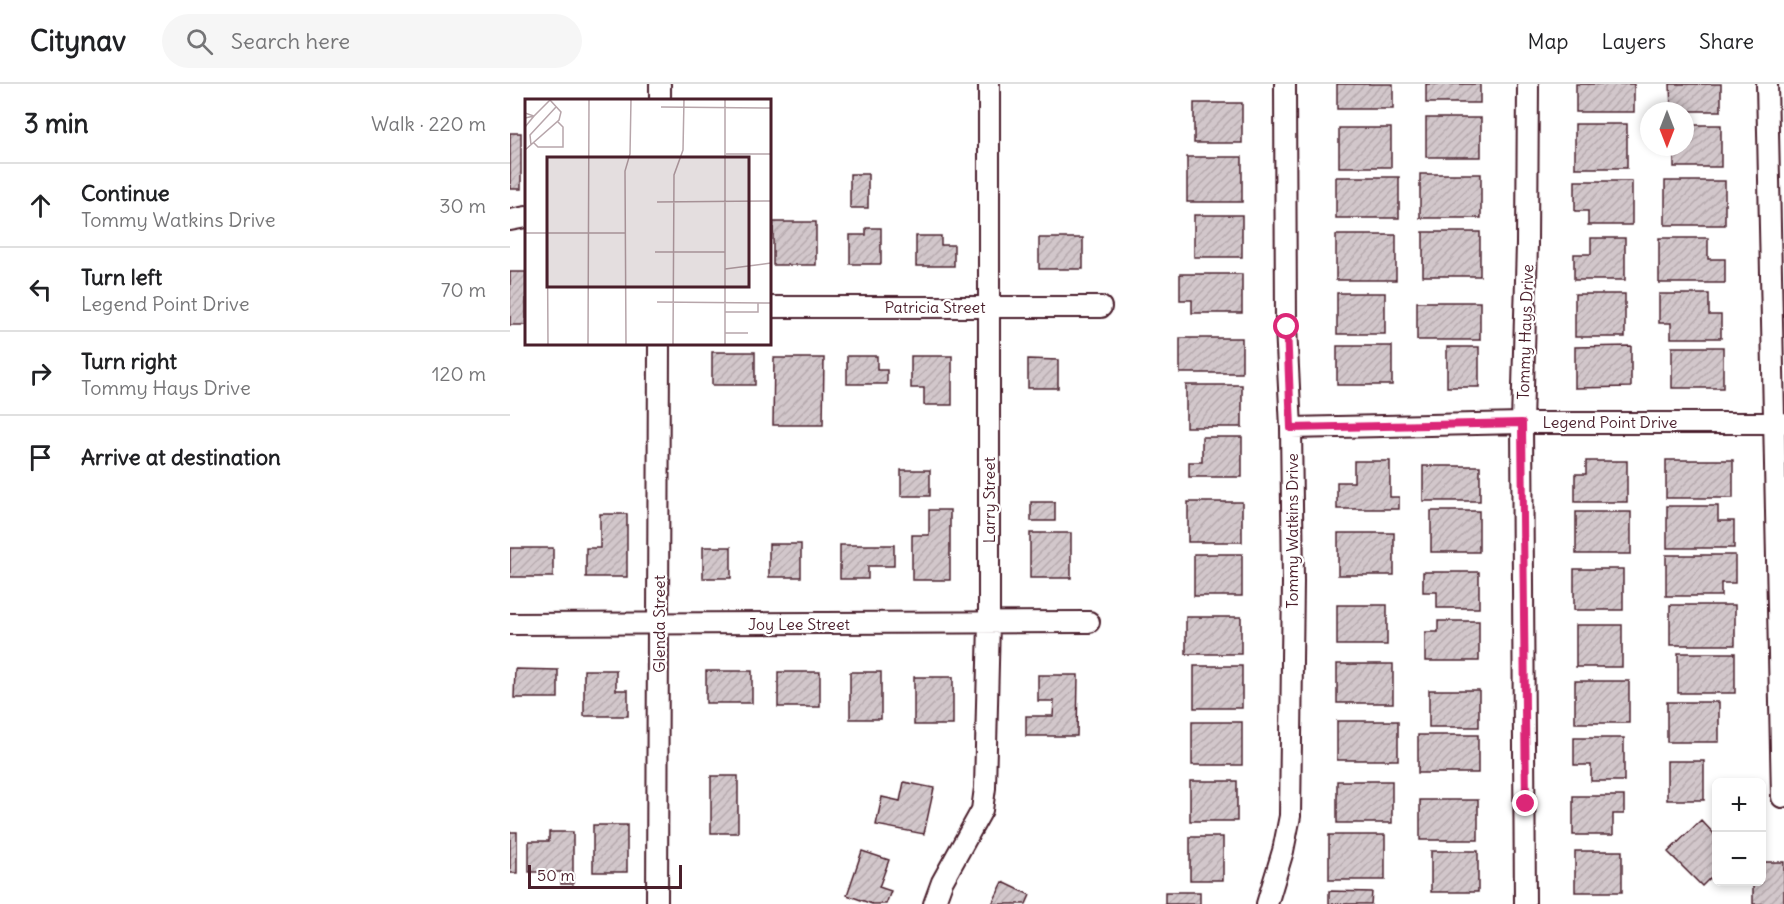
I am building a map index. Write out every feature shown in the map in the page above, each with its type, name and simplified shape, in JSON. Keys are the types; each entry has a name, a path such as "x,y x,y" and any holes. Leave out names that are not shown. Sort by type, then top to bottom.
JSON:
{"street":[{"name":"Larry Street","path":"934,904 942,882 982,810 985,788 988,622 989,84"},
{"name":"Tommy Watkins Drive","path":"1267,904 1283,852 1290,816 1293,582 1287,327 1285,84"},
{"name":"Tommy Hays Drive","path":"1525,904 1522,423 1527,244 1528,84"},
{"path":"1767,84 1778,423 1782,797"},
{"path":"510,220 525,217"},
{"name":"Patricia Street","path":"771,307 1101,307"},
{"name":"Glenda Street","path":"657,904 660,625 659,345"},
{"name":"Legend Point Drive","path":"1291,428 1522,423 1778,423"},
{"name":"Joy Lee Street","path":"510,624 1089,622"}],"building":[{"path":"1337,84 1393,84 1393,109 1337,109"},
{"path":"1426,84 1480,84 1480,103 1426,103"},
{"path":"1576,84 1634,84 1634,112 1576,112"},
{"path":"1670,84 1721,84 1721,111 1694,111 1694,102 1671,102"},
{"path":"1194,103 1242,103 1242,143 1194,143"},
{"path":"1426,118 1481,118 1481,157 1426,157"},
{"path":"1575,124 1627,124 1627,168 1575,168"},
{"path":"1694,125 1721,125 1721,167 1674,167 1674,156 1694,156"},
{"path":"1339,128 1391,128 1391,167 1339,167"},
{"path":"510,133 521,133 521,189 510,189"},
{"path":"1187,157 1242,157 1242,202 1187,202"},
{"path":"850,174 868,174 868,208 850,208"},
{"path":"1420,174 1481,174 1481,218 1420,218"},
{"path":"1336,177 1399,177 1399,218 1336,218"},
{"path":"1575,181 1632,181 1632,225 1588,225 1588,211 1575,211"},
{"path":"1665,181 1725,181 1725,225 1665,225"},
{"path":"1194,215 1242,215 1242,257 1194,257"},
{"path":"773,222 816,222 816,265 773,265"},
{"path":"866,228 881,228 881,264 850,264 850,235 866,235"},
{"path":"1423,232 1480,232 1480,276 1423,276"},
{"path":"1336,235 1396,235 1396,280 1336,280"},
{"path":"916,236 941,236 941,245 954,245 954,266 916,266"},
{"path":"1039,238 1083,238 1083,269 1039,269"},
{"path":"1591,238 1625,238 1625,280 1574,280 1574,254 1591,254"},
{"path":"1659,238 1708,238 1708,259 1725,259 1725,283 1659,283"},
{"path":"510,272 525,272 525,325 510,325"},
{"path":"1180,274 1242,274 1242,313 1192,313 1192,300 1180,300"},
{"path":"1337,293 1385,293 1385,334 1337,334"},
{"path":"1575,294 1625,294 1625,337 1575,337"},
{"path":"1659,294 1709,294 1709,315 1721,315 1721,338 1671,338 1671,323 1659,323"},
{"path":"1417,302 1480,302 1480,340 1417,340"},
{"path":"1180,338 1242,338 1242,373 1180,373"},
{"path":"1337,346 1392,346 1392,385 1337,385"},
{"path":"1631,346 1631,387 1575,388 1575,347"},
{"path":"1447,347 1479,347 1479,387 1447,387"},
{"path":"1672,347 1723,347 1723,388 1672,388"},
{"path":"712,352 755,352 755,385 712,385"},
{"path":"847,356 877,356 877,370 887,370 887,384 847,384"},
{"path":"911,356 952,356 952,405 924,405 924,388 911,388"},
{"path":"774,358 824,358 823,425 773,425"},
{"path":"1028,359 1058,360 1058,388 1028,388"},
{"path":"1186,385 1242,385 1242,427 1186,427"},
{"path":"1202,437 1242,437 1242,477 1189,477 1189,462 1202,462"},
{"path":"1666,460 1733,460 1733,498 1666,498"},
{"path":"1354,461 1390,461 1390,497 1399,497 1399,509 1337,509 1337,482 1354,482"},
{"path":"1586,461 1627,461 1627,502 1575,502 1575,474 1586,474"},
{"path":"1423,466 1480,466 1480,501 1423,501"},
{"path":"901,470 930,470 930,496 901,496"},
{"path":"1031,502 1055,502 1055,521 1031,521"},
{"path":"1188,502 1242,502 1242,542 1188,542"},
{"path":"1667,506 1718,506 1718,521 1734,521 1734,548 1667,548"},
{"path":"929,510 950,510 950,580 912,580 912,535 929,535"},
{"path":"1431,511 1479,511 1479,552 1431,552"},
{"path":"1576,512 1631,512 1631,554 1576,554"},
{"path":"600,514 627,514 627,577 586,577 586,548 600,548"},
{"path":"1030,533 1071,533 1071,578 1030,578"},
{"path":"1338,533 1394,533 1394,575 1338,575"},
{"path":"769,544 801,544 801,577 769,577"},
{"path":"840,545 894,545 894,566 868,566 868,579 840,579"},
{"path":"703,547 731,547 731,578 703,578"},
{"path":"510,548 553,548 553,577 510,577"},
{"path":"1194,554 1242,554 1242,596 1194,596"},
{"path":"1666,555 1735,555 1735,583 1721,583 1721,596 1666,596"},
{"path":"1574,569 1623,569 1623,610 1574,610"},
{"path":"1423,572 1479,572 1479,608 1437,608 1437,592 1423,592"},
{"path":"1337,605 1387,605 1387,645 1337,645"},
{"path":"1670,605 1735,605 1735,645 1670,645"},
{"path":"1186,617 1241,617 1241,654 1186,654"},
{"path":"1438,621 1479,621 1479,661 1425,661 1425,632 1438,632"},
{"path":"1576,625 1622,625 1622,667 1576,667"},
{"path":"1678,653 1735,653 1735,693 1678,693"},
{"path":"1337,664 1393,664 1393,703 1337,703"},
{"path":"1194,666 1242,666 1242,708 1194,708"},
{"path":"515,669 558,670 558,698 514,698"},
{"path":"584,670 616,670 616,690 628,690 628,716 584,716"},
{"path":"706,671 752,671 752,703 706,703"},
{"path":"778,672 820,672 820,707 778,707"},
{"path":"850,672 881,672 881,719 850,719"},
{"path":"1038,675 1078,675 1077,736 1026,736 1026,716 1053,716 1054,701 1038,701"},
{"path":"914,677 953,677 953,725 914,725"},
{"path":"1575,681 1629,681 1629,723 1575,723"},
{"path":"1429,690 1479,690 1479,727 1429,727"},
{"path":"1667,702 1719,702 1719,742 1667,742"},
{"path":"1337,721 1398,721 1398,760 1337,760"},
{"path":"1192,722 1242,722 1242,765 1192,765"},
{"path":"1418,735 1478,735 1478,773 1418,773"},
{"path":"1574,738 1624,738 1624,781 1591,781 1591,765 1574,765"},
{"path":"1667,761 1704,761 1704,800 1667,800"},
{"path":"711,776 738,776 738,833 711,833"},
{"path":"1190,781 1237,781 1237,821 1190,821"},
{"path":"1337,781 1392,781 1392,823 1337,823"},
{"path":"904,782 934,788 924,834 876,825 882,797 900,801"},
{"path":"1573,796 1624,796 1624,814 1613,814 1613,835 1573,835"},
{"path":"1420,800 1478,800 1478,840 1420,840"},
{"path":"1701,820 1712,832 1712,876 1702,886 1668,852"},
{"path":"593,825 627,825 627,872 593,872"},
{"path":"510,832 517,832 517,873 510,873"},
{"path":"549,832 573,832 573,884 561,884 561,872 529,872 529,841 549,841"},
{"path":"1329,835 1385,835 1385,880 1329,880"},
{"path":"1190,837 1223,837 1223,880 1190,880"},
{"path":"862,851 889,860 879,887 891,891 886,904 872,904 847,895"},
{"path":"1431,851 1478,851 1478,892 1431,892"},
{"path":"1575,851 1622,851 1622,892 1575,892"},
{"path":"1766,862 1784,862 1784,904 1753,904 1753,886 1766,886"},
{"path":"1003,882 1030,895 1026,904 992,904"},
{"path":"1329,891 1372,892 1371,904 1329,904"},
{"path":"1165,892 1200,892 1200,904 1165,904"}],"route":[{"path":"1287,327 1291,428 1522,423 1526,804"}]}
